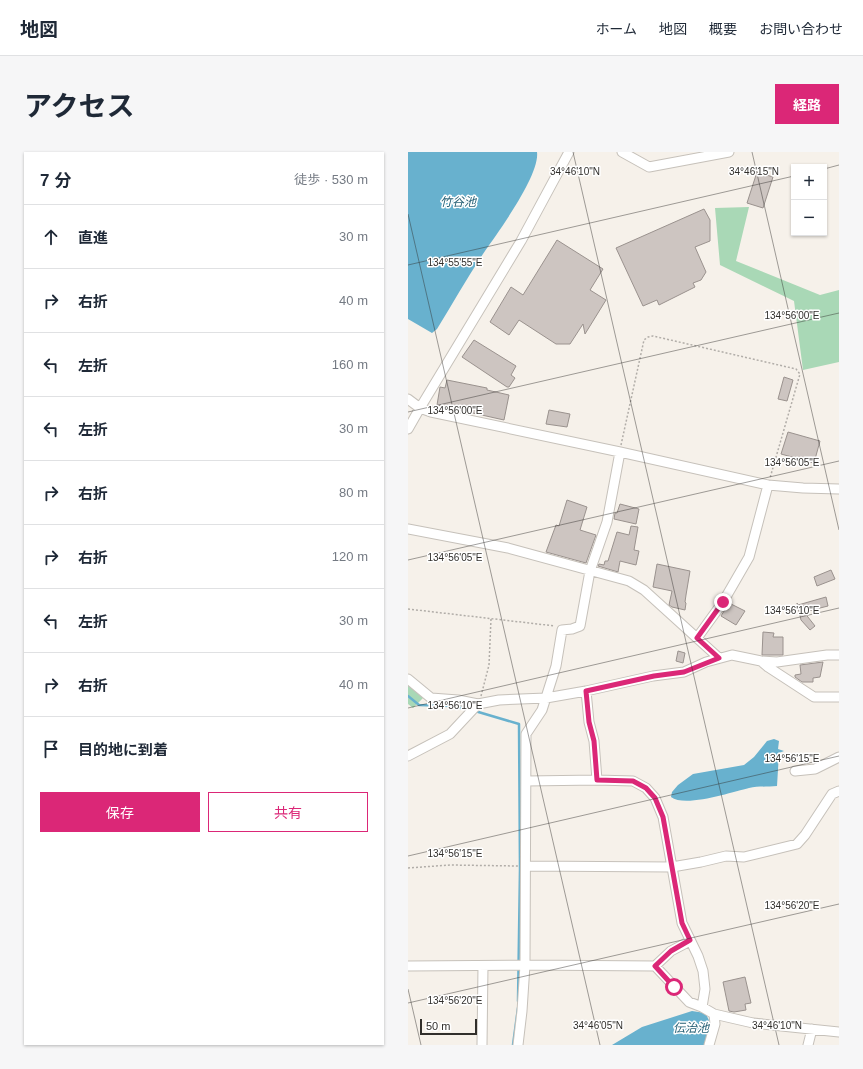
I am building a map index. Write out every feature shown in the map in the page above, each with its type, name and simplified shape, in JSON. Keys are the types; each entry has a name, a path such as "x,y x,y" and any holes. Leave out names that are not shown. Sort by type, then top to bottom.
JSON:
{"street":[{"path":"408,430 520,241 569,152"},
{"path":"622,152 650,167 729,152"},
{"path":"408,399 420,408 768,485 839,489"},
{"path":"518,1045 525,965 527,781 526,734 542,710 556,666 562,630 580,626 590,571 607,522 620,452"},
{"path":"697,638 723,602 749,557 768,485"},
{"path":"408,529 508,548 629,581 644,590 719,658"},
{"path":"408,679 430,698 458,700 478,704 499,700 546,698 586,691 654,676 684,672 719,658 732,655 761,662 777,662 827,655 839,655"},
{"path":"761,662 814,697 839,697"},
{"path":"586,691 589,722 594,741 597,780"},
{"path":"408,756 450,734 478,704"},
{"path":"795,771 815,769 839,757"},
{"path":"527,781 633,781 646,788 655,798 663,817 682,923 698,956 703,971 705,990 702,1007"},
{"path":"526,866 672,867 726,856 744,857 797,844 805,835 832,794 839,791"},
{"path":"408,966 655,966 671,951 690,940"},
{"path":"482,1045 483,966"},
{"path":"655,966 689,1002 714,1014 753,1023 839,1032"},
{"path":"709,1045 715,1024 714,1014"},
{"path":"808,1045 812,1029"}],"path":[{"path":"620,452 644,340 653,336 796,369 800,374 768,485"},
{"path":"408,609 558,627 562,630"},
{"path":"478,704 489,665 491,619"},
{"path":"408,868 450,865 526,866"}],"green space":[{"path":"749,207 736,261 820,295 839,290 839,362 803,370 794,301 720,265 715,208"},
{"path":"408,685 423,698 413,708 408,704"}],"water":[{"name":"竹谷池","path":"408,152 537,152 536,162 526,188 437,329 432,333 408,319"},
{"path":"774,739 779,741 778,749 784,751 779,753 777,786 752,787 721,796 697,800 678,800 671,797 672,792 678,785 693,774 744,765 754,757 767,741"},
{"name":"伝治池","path":"692,1011 705,1013 710,1022 710,1032 706,1045 612,1045 642,1027"}],"building":[{"path":"757,172 773,177 763,208 747,203"},
{"path":"704,209 710,220 710,241 695,247 706,272 701,280 693,283 695,287 659,305 657,300 643,306 616,248"},
{"path":"557,240 603,269 590,290 606,300 585,334 583,324 570,344 556,344 519,320 509,335 490,322 511,287 523,295"},
{"path":"474,340 516,366 511,375 515,378 509,387 462,357"},
{"path":"784,377 793,380 787,401 778,399"},
{"path":"447,380 487,388 487,390 509,395 504,420 437,405 440,387 445,388"},
{"path":"549,410 570,414 567,427 546,424"},
{"path":"788,432 820,441 814,463 781,454"},
{"path":"567,500 587,507 580,530 596,535 586,563 546,552 556,525 559,526"},
{"path":"620,504 639,509 636,524 614,519 615,513 617,513"},
{"path":"631,526 638,527 634,550 639,551 636,565 620,561 618,572 598,566 599,564 604,565 605,561 608,561 617,532 629,535"},
{"path":"657,564 690,571 685,610 669,605 672,591 653,587"},
{"path":"831,570 835,579 817,586 814,577"},
{"path":"826,597 828,606 804,612 815,626 810,630 801,620 797,603 798,605"},
{"path":"729,603 745,611 736,625 721,616"},
{"path":"763,632 774,633 773,637 783,637 783,655 762,655"},
{"path":"678,651 685,653 683,663 676,661"},
{"path":"823,662 820,677 813,678 813,682 802,682 795,677 795,675 801,674 800,665"},
{"path":"745,977 751,1003 745,1004 746,1010 734,1012 729,1011 723,982"}],"waterway":[{"path":"408,696 419,705 452,706 470,710"},
{"path":"475,711 519,724 520,869 518,1001"},
{"path":"513,1045 518,1008"}],"route":[{"path":"674,987 655,966 671,951 690,940 682,923 663,817 655,798 646,788 633,781 597,780 594,741 589,722 586,691 654,676 684,672 719,658 697,638 723,602"}]}
